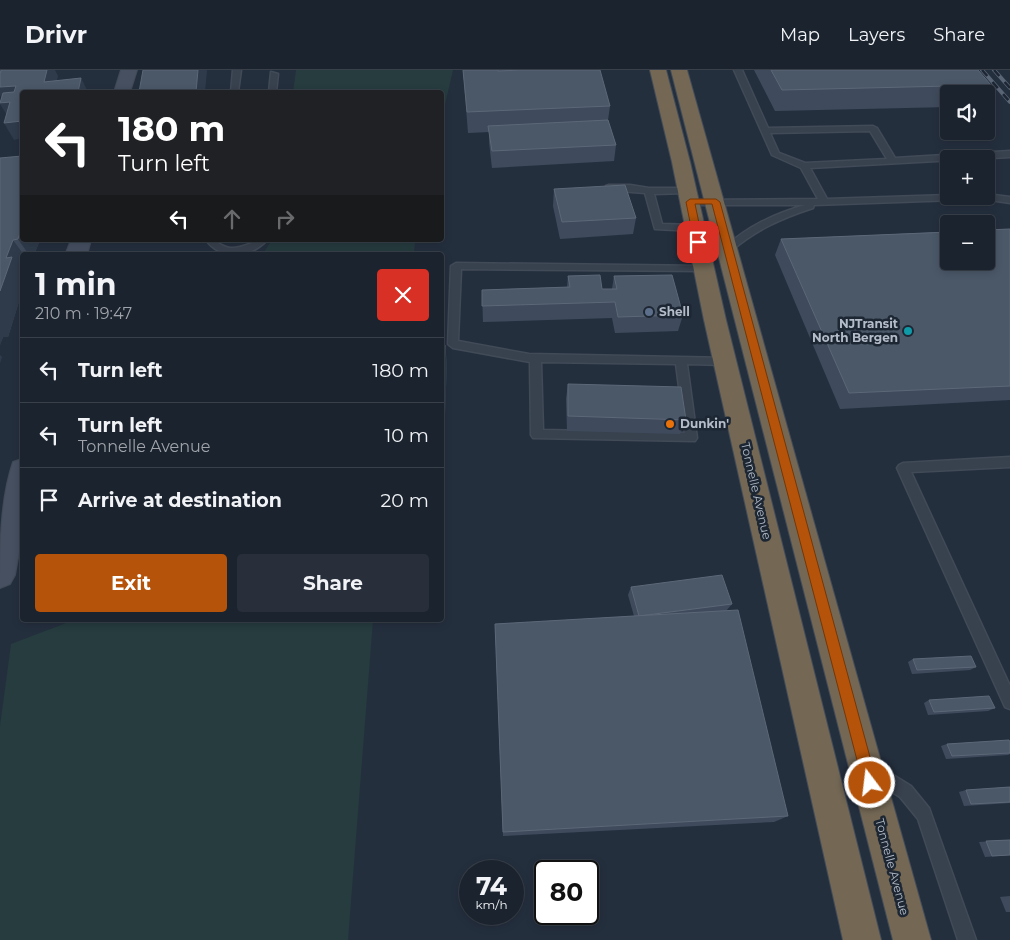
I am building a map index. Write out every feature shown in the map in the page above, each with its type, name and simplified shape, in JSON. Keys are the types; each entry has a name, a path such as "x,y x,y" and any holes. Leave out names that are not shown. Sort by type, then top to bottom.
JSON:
{"highway":[{"name":"Tonnelle Avenue","path":"658,70 862,940"},
{"name":"Tonnelle Avenue","path":"680,70 912,940"}],"main road":[{"path":"123,90 129,70"},
{"path":"0,575 20,480"}],"lane":[{"path":"235,90 238,70"},
{"path":"273,90 274,72 282,70"},
{"path":"738,70 776,155 804,166 1010,154"},
{"path":"766,131 873,128 892,160"},
{"path":"804,166 824,202"},
{"path":"603,188 630,188 689,196 716,202 824,202 983,196 1010,200"},
{"path":"649,191 658,227 696,228"},
{"path":"727,250 742,235 763,222 824,202"},
{"path":"212,242 215,246 228,252"},
{"path":"234,252 249,248 259,242"},
{"path":"704,268 456,266 453,344 535,358 725,361"},
{"path":"535,358 537,435 691,438 681,360"},
{"path":"1010,462 903,468 1010,702"},
{"path":"865,766 909,794 921,808 967,940"}],"green space":[{"path":"296,70 453,70 444,109 444,90 293,90"},
{"path":"271,242 415,242 414,252 264,252"},
{"path":"69,622 373,622 348,940 0,940 0,726 11,644"}],"building":[{"path":"1,70 47,70 44,82 81,78 78,90 20,90 20,121 4,123 10,102 0,103 3,93 14,92 16,86 0,87"},
{"path":"143,70 198,70 196,90 139,90"},
{"path":"463,70 600,70 610,106 467,112"},
{"path":"771,70 978,70 991,85 940,85 782,90"},
{"path":"608,120 616,145 492,151 488,126"},
{"path":"20,156 20,232 18,239 13,240 6,258 12,257 0,291 0,158"},
{"path":"625,185 636,218 562,222 554,189"},
{"name":"NJTransit North Bergen","path":"1010,229 1010,386 849,393 781,239 940,232 940,270 995,270 995,230"},
{"path":"600,275 602,289 617,289 614,276 672,275 683,315 618,317 615,302 482,306 482,290 570,287 568,276"},
{"path":"568,384 681,387 686,420 568,416"},
{"path":"722,575 732,604 639,616 631,587"},
{"path":"738,610 788,816 503,832 495,624"},
{"path":"971,656 976,667 917,670 913,659"},
{"path":"989,696 995,708 934,712 929,700"},
{"path":"1009,740 1010,753 952,756 947,744"},
{"path":"1010,787 1010,802 971,804 966,790"},
{"path":"1010,840 1010,855 992,856 986,841"}],"railway":[{"path":"982,70 1010,102"},
{"path":"994,70 1010,88"}],"place":[{"name":"Shell","path":"649,312"},
{"name":"NJTransit North Bergen","path":"908,331"},
{"name":"Dunkin'","path":"670,424"}],"route":[{"path":"698,242 690,202 716,202 727,250 870,783"}]}
